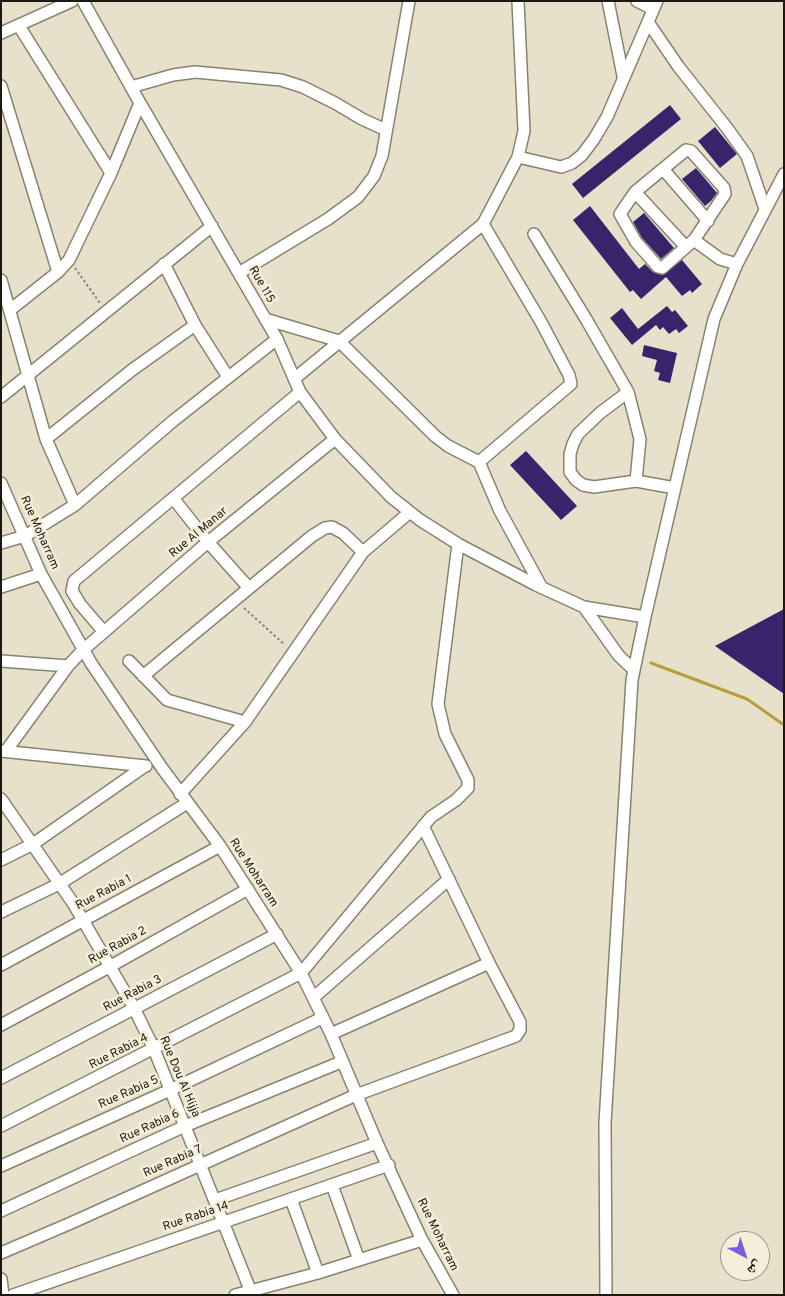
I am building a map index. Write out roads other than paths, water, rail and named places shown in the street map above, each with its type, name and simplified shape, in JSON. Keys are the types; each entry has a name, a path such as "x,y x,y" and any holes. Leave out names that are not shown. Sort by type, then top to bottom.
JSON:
{"street":[{"path":"1,32 72,1"},
{"name":"Rue 115","path":"83,1 131,88 265,319 300,392 335,439 391,497 458,544 542,588 584,607 645,617"},
{"path":"239,273 328,219 358,197 374,176 382,156 409,1"},
{"path":"294,379 483,224 518,157 524,131 518,1"},
{"path":"608,1 623,76"},
{"path":"518,157 561,167 572,163 582,155 607,117 655,5 637,1"},
{"path":"648,22 678,66 742,149 753,170 765,209"},
{"path":"18,26 111,172"},
{"path":"131,88 173,75 195,72 281,80 303,87 386,130"},
{"path":"1,86 58,272"},
{"path":"10,310 58,272 69,260 111,172 140,103"},
{"path":"689,150 724,188 725,194 708,222 690,243 662,268 658,267 636,242 620,214 635,192 662,169 689,150"},
{"path":"662,169 708,222"},
{"path":"606,1295 605,1123 632,680 714,319 737,264 784,174"},
{"path":"635,192 690,243 720,259 737,264"},
{"path":"479,462 571,384 569,376 541,322 483,224"},
{"path":"1,397 212,226"},
{"path":"534,234 628,392 640,439 636,479"},
{"path":"164,264 195,325 228,377"},
{"path":"1,280 46,439 75,505"},
{"path":"265,319 339,341 435,436 448,446 479,462 500,511 542,588"},
{"path":"46,439 132,370 195,325"},
{"path":"1,543 25,536 75,505 173,421 276,339"},
{"path":"104,632 80,604 72,591 74,580 300,392"},
{"path":"628,392 600,413 578,434 570,454 570,472 583,485 594,487 636,479 675,486"},
{"name":"Rue Al Manar","path":"4,751 68,666 83,650 208,542 335,439"},
{"name":"Rue Moharram","path":"1,483 42,574 83,650 162,768 220,846 301,973 422,1240 453,1295"},
{"path":"174,498 208,542 249,588"},
{"path":"1,912 59,884 184,798 245,722 292,651 363,552 410,512"},
{"path":"143,676 312,536 325,528 332,527 363,552"},
{"path":"301,973 431,817 464,793 469,784 445,734 438,704 458,544"},
{"path":"1,587 42,574"},
{"path":"584,607 619,656 634,670"},
{"path":"129,660 167,700 245,722"},
{"path":"1,661 68,666"},
{"path":"4,751 162,768"},
{"path":"1,860 33,844 144,766"},
{"name":"Rue Dou Al Hijja","path":"2,802 84,920 134,1008 154,1050 251,1292"},
{"path":"330,1034 489,963 423,826"},
{"name":"Rue Rabia 1","path":"1,965 220,846"},
{"path":"313,998 448,879"},
{"name":"Rue Rabia 2","path":"1,1025 248,889"},
{"name":"Rue Rabia 3","path":"1,1078 277,934"},
{"name":"Rue Rabia 7","path":"1,1253 356,1095 516,1036 520,1030 520,1022 489,963"},
{"name":"Rue Rabia 4","path":"1,1126 154,1050 301,973"},
{"name":"Rue Rabia 5","path":"1,1166 170,1090 322,1018"},
{"name":"Rue Rabia 6","path":"1,1211 185,1126 341,1062"},
{"path":"215,1200 377,1143"},
{"name":"Rue Rabia 14","path":"13,1295 389,1165"},
{"path":"332,1184 359,1260"},
{"path":"291,1199 318,1273"},
{"path":"234,1295 318,1273 422,1240"},
{"path":"1,1279 3,1295"}],"waterway":[{"path":"651,663 747,699 784,725"}]}
